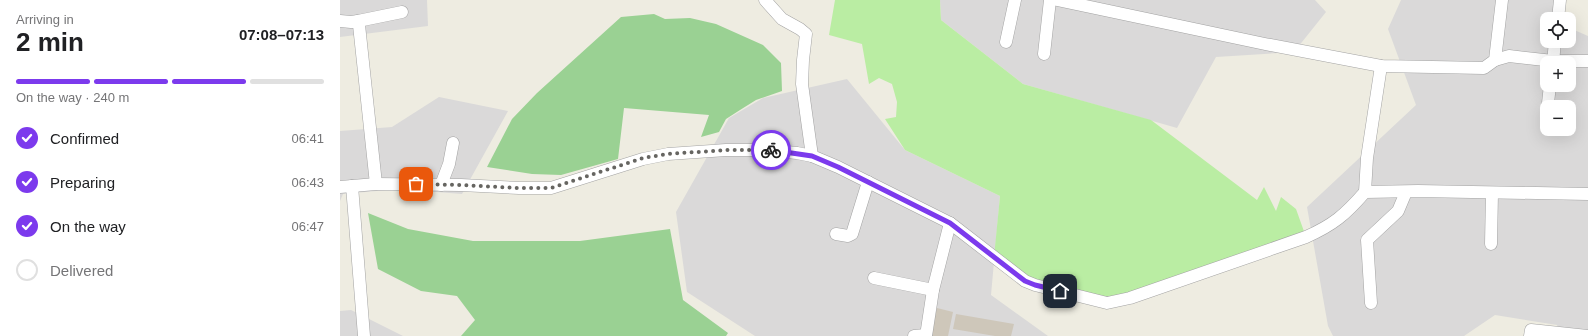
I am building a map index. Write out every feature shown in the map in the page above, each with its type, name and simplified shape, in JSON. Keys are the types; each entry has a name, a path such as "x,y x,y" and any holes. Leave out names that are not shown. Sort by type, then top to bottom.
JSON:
{"street":[{"path":"765,0 782,19 806,34 802,84 812,156"},
{"path":"1006,42 1015,0"},
{"path":"1044,54 1050,0"},
{"path":"1057,0 1265,44 1381,66 1484,68 1494,60 1509,56 1540,60"},
{"path":"1494,60 1502,0"},
{"path":"1559,12 1560,0"},
{"path":"359,27 402,12"},
{"path":"340,21 351,22 359,27"},
{"path":"359,27 376,184"},
{"path":"1576,61 1588,61"},
{"path":"364,336 346,186 376,184 551,188 643,158 668,154 726,150 765,150 812,156 950,223 1025,281 1035,285 1100,301 1115,302 1306,237 1324,229 1338,220 1365,192 1367,158 1381,66"},
{"path":"441,185 449,164 453,143"},
{"path":"836,234 848,236 852,234 868,182"},
{"path":"1365,192 1588,194"},
{"path":"1371,303 1367,240 1398,211 1406,192"},
{"path":"1491,244 1492,193"},
{"path":"922,336 950,223"},
{"path":"874,278 933,290"},
{"path":"1530,336 1531,330 1588,336"}],"shaded area":[{"path":"340,0 427,0 428,26 340,37"},
{"path":"940,0 1315,0 1326,12 1294,52 1216,57 1177,128 1023,84 941,20"},
{"path":"1401,0 1555,0 1562,12 1540,12 1540,48 1576,48 1576,31 1588,36 1588,336 1562,336 1557,325 1495,315 1464,336 1333,336 1328,326 1307,207 1416,105 1388,29"},
{"path":"847,79 905,150 1000,196 991,295 1048,336 755,336 687,292 676,212 729,118 763,98"},
{"path":"439,97 508,111 462,194 399,189 343,194 340,201 340,131 392,127"},
{"path":"351,310 403,336 340,336 340,311"}],"green space":[{"path":"835,0 940,0 941,20 1023,84 1151,120 1257,200 1264,187 1276,211 1281,197 1296,209 1306,237 1115,302 1035,285 994,257 1000,196 905,150 885,119 896,117 897,102 892,84 879,78 869,84 862,44 829,35"},
{"path":"654,14 665,19 690,18 716,24 763,45 781,63 782,91 756,100 726,119 719,132 701,137 709,115 624,108 618,159 561,175 532,174 487,167 512,119 537,93 621,17"},
{"path":"368,213 408,229 473,241 580,241 670,229 683,300 728,333 726,336 461,336 475,320 457,296 421,291 378,269"}],"building":[{"path":"937,308 953,312 948,336 930,336"},
{"path":"956,314 1014,324 1011,336 995,336 953,329"}],"way so far":[{"path":"416,184 551,188 643,158 668,154 726,150 771,150"}],"route":[{"path":"771,150 812,156 838,167 950,223 1025,281 1060,291"}]}
